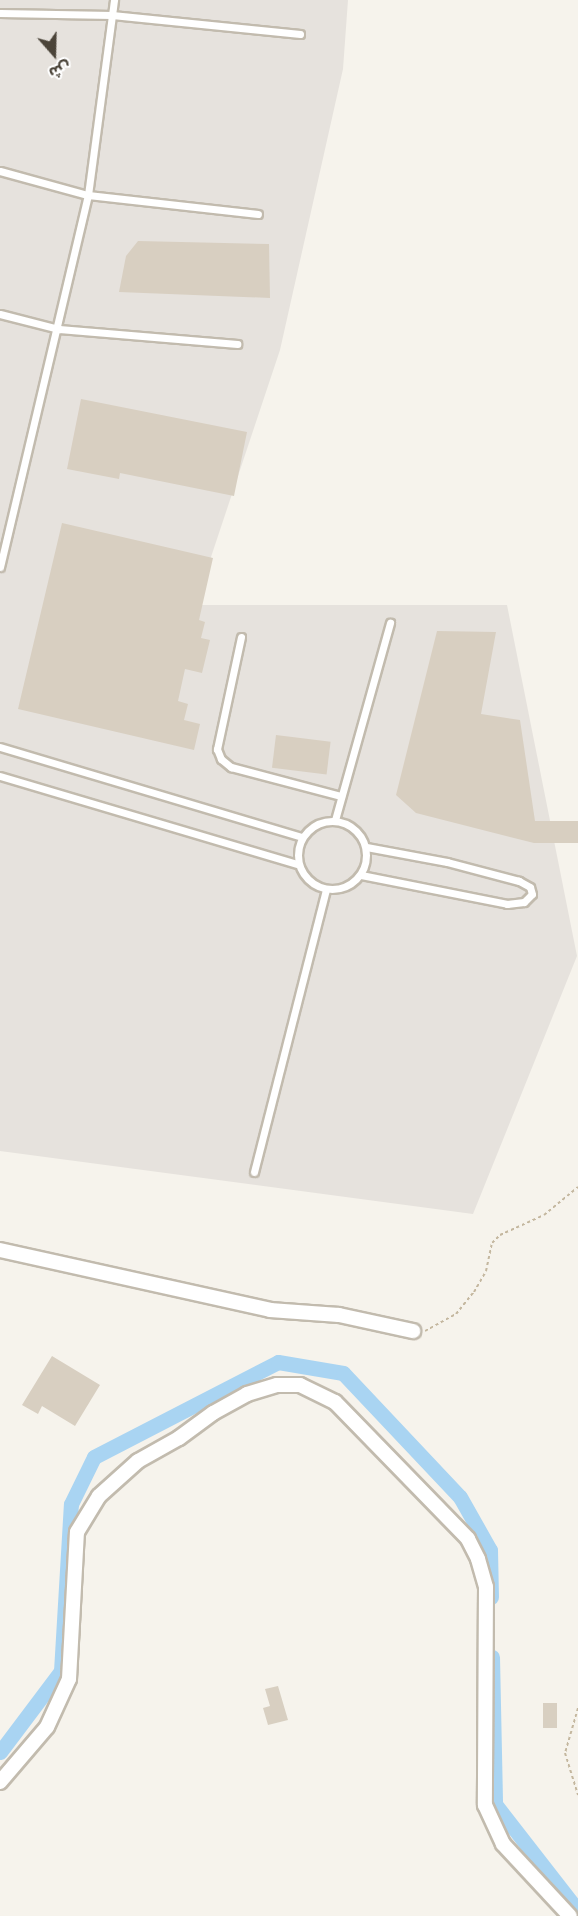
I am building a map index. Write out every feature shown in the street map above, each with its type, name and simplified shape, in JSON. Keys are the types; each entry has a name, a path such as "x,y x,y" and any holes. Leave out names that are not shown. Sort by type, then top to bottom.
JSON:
{"street":[{"path":"0,1250 270,1310 339,1315 413,1331"},
{"path":"0,1782 47,1727 69,1679 77,1532 99,1496 138,1461 179,1438 213,1413 247,1394 277,1385 300,1385 335,1402 468,1539 478,1559 486,1587 485,1805 503,1844 570,1916"}],"lane":[{"path":"0,567 59,329 88,195 114,0"},
{"path":"0,13 112,15 300,34"},
{"path":"0,171 88,195 258,214"},
{"path":"0,314 59,329 237,344"},
{"path":"334,820 390,623"},
{"path":"241,637 217,749 221,759 231,767 341,796"},
{"path":"0,747 302,837"},
{"path":"0,776 298,864"},
{"path":"334,820 358,833 366,847 361,875 351,884 326,890 308,880 298,864 302,837 322,822 334,820"},
{"path":"361,875 507,904 524,902 532,894 530,886 519,881 447,862 366,847"},
{"path":"254,1172 326,890"}],"path":[{"path":"413,1331 437,1327 456,1314 481,1283 492,1243 510,1228 544,1215 578,1187"},
{"path":"578,1708 565,1753 578,1795"}],"shaded area":[{"path":"0,0 348,0 343,69 280,350 195,605 507,605 577,956 473,1214 0,1151"}],"building":[{"path":"138,241 269,244 270,298 119,292 126,256"},
{"path":"81,399 247,432 234,496 120,473 119,479 67,469"},
{"path":"62,523 213,558 199,620 205,622 201,638 210,640 202,673 185,669 178,701 188,704 184,720 200,724 194,750 18,709"},
{"path":"437,631 496,632 481,714 520,720 535,821 578,821 578,843 534,843 416,813 396,795"},
{"path":"276,735 331,742 327,774 272,768"},
{"path":"52,1356 100,1385 75,1426 42,1406 38,1414 22,1405"},
{"path":"278,1686 288,1720 268,1725 263,1708 270,1706 265,1689"},
{"path":"543,1703 557,1703 557,1728 543,1728"}],"waterway":[{"path":"0,1752 61,1671 71,1504 94,1457 278,1362 343,1373 460,1497 490,1550 491,1597"},
{"path":"492,1657 495,1804 578,1911"}]}
